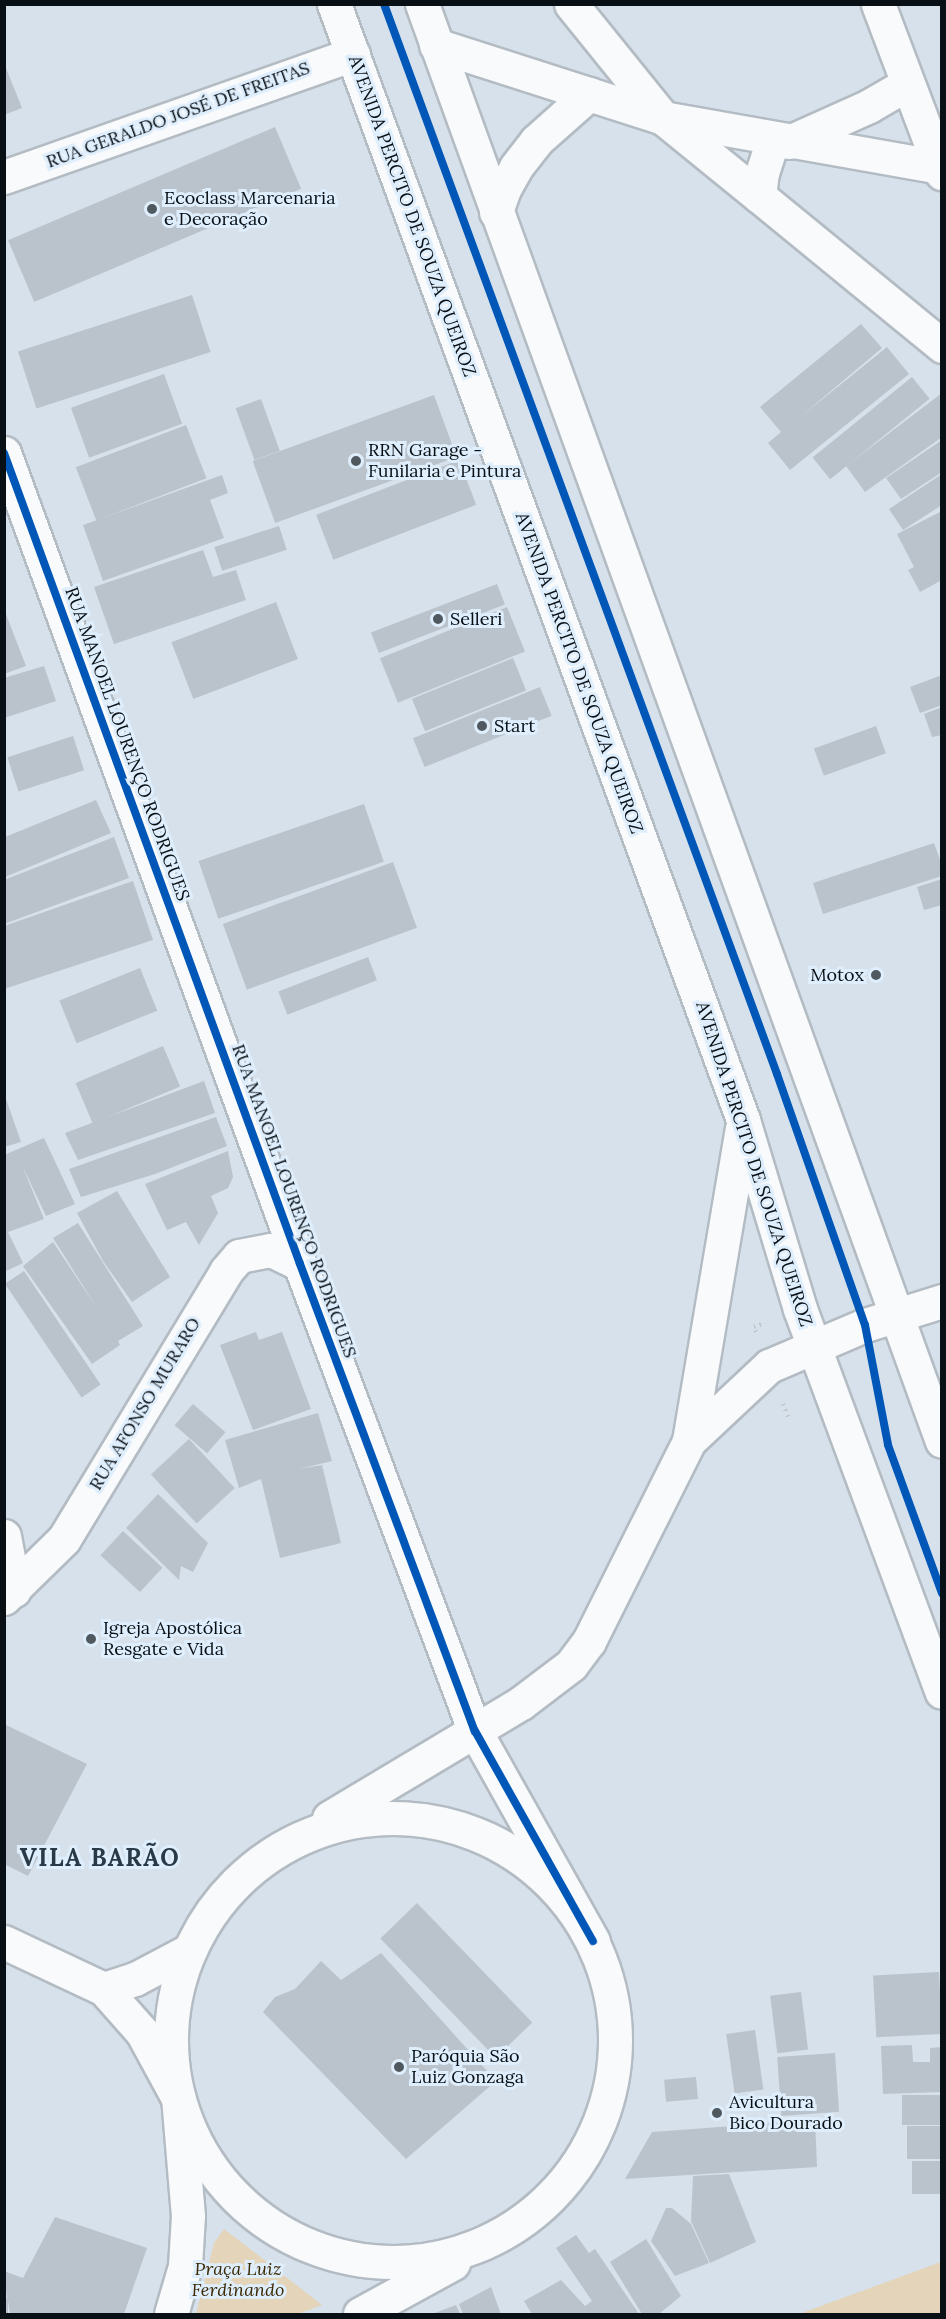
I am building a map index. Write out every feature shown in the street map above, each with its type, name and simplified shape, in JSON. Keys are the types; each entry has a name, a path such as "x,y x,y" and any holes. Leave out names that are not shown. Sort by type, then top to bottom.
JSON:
{"street":[{"name":"AVENIDA PERCITO DE SOUZA QUEIROZ","path":"334,4 743,1120 800,1309 815,1344 942,1692"},
{"path":"422,4 942,1441"},
{"path":"571,4 663,118 942,346"},
{"path":"878,4 941,169"},
{"path":"436,45 663,118 941,169"},
{"name":"RUA GERALDO JOSÉ DE FREITAS","path":"4,177 353,54"},
{"path":"759,196 762,172 781,140 869,106 907,84"},
{"path":"496,212 504,189 516,167 536,141 589,94"},
{"name":"RUA MANOEL LOURENÇO RODRIGUES","path":"4,453 300,1264 475,1731 593,1941"},
{"path":"171,2314 185,2266 188,2216 178,2098 171,2061 171,2023 176,1986 188,1951 204,1920 225,1893 250,1869 543,1688 571,1665 588,1641 689,1441 743,1120"},
{"name":"RUA AFONSO MURARO","path":"9,1594 64,1539 226,1271 239,1256 271,1250 300,1264"},
{"name":"AVENIDA PERCITO DE SOUZA QUEIROZ","path":"815,1344 942,1300"},
{"path":"689,1441 769,1366 815,1344"},
{"path":"4,1536 9,1594"},
{"path":"279,1849 312,1832 347,1822 384,1817 426,1820 468,1830 507,1848 541,1873 570,1905 593,1941 609,1981 616,2022 616,2065 607,2107 591,2145 567,2181 537,2211 502,2235 360,2314"},
{"path":"4,1942 104,1989 141,2032 178,2098 194,2139 218,2177 250,2210 287,2235 329,2253 373,2262 418,2261 461,2252 502,2235"},
{"path":"104,1989 135,1979 188,1951"}],"path":[{"path":"865,1325 879,1401"}],"green space":[{"name":"Praça Luiz Ferdinando","path":"224,2229 322,2305 298,2314 196,2314 214,2243"},
{"path":"941,2262 941,2314 799,2314"}],"building":[{"path":"4,63 22,108 4,115"},
{"name":"Ecoclass Marcenaria e Decoração","path":"275,127 301,189 34,302 8,240"},
{"path":"192,295 211,352 36,409 18,352"},
{"path":"861,324 882,348 799,418 887,347 909,374 790,470 768,443 781,432 760,407"},
{"path":"164,374 182,424 89,458 71,408"},
{"path":"912,377 930,399 830,479 813,458"},
{"path":"942,393 942,437 865,492 846,466"},
{"name":"RRN Garage - Funilaria e Pintura","path":"434,395 457,457 275,523 253,461"},
{"path":"261,399 280,451 254,460 236,408"},
{"path":"186,425 206,478 96,521 76,467"},
{"path":"942,440 942,472 901,499 886,478"},
{"path":"459,460 476,505 333,560 316,515"},
{"path":"942,474 942,505 903,530 889,509"},
{"path":"222,475 228,493 210,500 224,538 103,581 83,525"},
{"path":"942,511 942,580 920,592 908,570 914,567 897,534"},
{"path":"279,526 287,550 222,571 214,547"},
{"path":"203,550 213,577 236,570 246,600 114,644 94,587"},
{"name":"Selleri","path":"497,584 505,605 379,653 371,632"},
{"path":"276,602 298,659 193,699 171,642"},
{"path":"507,607 525,652 398,703 380,658"},
{"path":"4,609 26,666 4,674"},
{"path":"513,658 526,690 425,731 412,699"},
{"path":"44,666 56,701 4,718 4,678"},
{"path":"942,675 942,705 920,713 910,687"},
{"name":"Start","path":"540,687 552,716 425,767 413,738"},
{"path":"942,707 942,735 932,737 924,714"},
{"path":"876,726 886,753 824,776 814,749"},
{"path":"73,736 84,770 19,792 7,757"},
{"path":"96,800 111,833 5,877 5,837"},
{"path":"364,804 384,862 218,919 199,861"},
{"path":"114,837 129,878 4,924 4,880"},
{"path":"934,843 942,865 942,876 823,914 813,883"},
{"path":"393,862 417,928 247,990 223,924"},
{"path":"942,879 942,905 924,910 917,887"},
{"path":"133,881 153,940 4,989 4,926"},
{"path":"368,957 377,980 287,1015 278,991"},
{"path":"140,968 157,1011 77,1043 59,1001"},
{"path":"163,1046 180,1087 93,1124 76,1083"},
{"path":"204,1081 215,1113 78,1160 65,1133"},
{"path":"4,1093 21,1142 4,1147"},
{"path":"216,1117 227,1146 155,1174 81,1197 69,1169"},
{"path":"44,1138 75,1204 46,1216 22,1165 44,1219 8,1232 23,1263 4,1272 4,1155"},
{"path":"228,1151 233,1177 228,1188 211,1196 218,1213 199,1245 186,1222 167,1230 145,1184"},
{"path":"117,1191 170,1277 132,1302 103,1261 77,1213"},
{"path":"78,1223 143,1326 118,1341 120,1345 92,1364 23,1266 53,1242 97,1308 53,1238"},
{"path":"24,1271 101,1385 82,1397 5,1284"},
{"path":"256,1332 259,1340 282,1332 311,1409 253,1430 220,1345"},
{"path":"193,1404 225,1432 207,1453 175,1425"},
{"path":"318,1413 332,1461 299,1469 322,1465 341,1543 280,1558 261,1479 239,1488 225,1440"},
{"path":"189,1439 235,1488 197,1523 151,1474"},
{"path":"158,1494 208,1543 193,1572 181,1566 179,1580 126,1528"},
{"path":"123,1531 162,1568 140,1592 100,1555"},
{"path":"4,1724 87,1764 28,1876 4,1864"},
{"path":"417,1903 532,2022 496,2058 380,1938"},
{"name":"Paróquia São Luiz Gonzaga","path":"381,1953 496,2081 406,2159 263,2012 275,1997 295,1989 321,1961 341,1980"},
{"path":"939,1972 942,2034 876,2037 873,1975"},
{"path":"801,1992 808,2050 777,2053 770,1996"},
{"path":"755,2030 763,2089 735,2093 726,2034"},
{"path":"912,2045 913,2062 930,2062 930,2048 942,2047 942,2092 883,2094 881,2046"},
{"path":"835,2053 839,2112 781,2116 777,2057"},
{"path":"696,2077 698,2099 666,2102 664,2080"},
{"path":"902,2095 942,2095 942,2125 902,2125"},
{"path":"815,2120 817,2167 625,2179 652,2132"},
{"path":"907,2126 942,2126 942,2159 907,2159"},
{"path":"912,2161 942,2161 942,2194 912,2194"},
{"path":"729,2174 756,2242 710,2263 691,2221 693,2176"},
{"path":"666,2208 672,2208 691,2224 709,2263 675,2276 651,2241"},
{"path":"55,2217 147,2248 124,2314 10,2314 8,2301 8,2314 4,2314 4,2298 7,2298 4,2271 23,2278"},
{"path":"576,2235 589,2253 595,2249 639,2314 532,2314 524,2301 561,2280 585,2306 592,2301 556,2248"},
{"path":"646,2239 681,2296 659,2314 642,2314 610,2262"},
{"path":"491,2287 501,2314 463,2314 459,2304"},
{"path":"456,2305 460,2314 432,2314"}],"cycle path":[{"path":"384,4 777,1074 865,1325 888,1445 942,1593"},
{"path":"4,453 300,1264 475,1731 593,1941"}],"place":[{"name":"Ecoclass Marcenaria e Decoração","path":"152,209"},
{"name":"RRN Garage - Funilaria e Pintura","path":"356,461"},
{"name":"Selleri","path":"438,619"},
{"name":"Start","path":"482,726"},
{"name":"Motox","path":"876,975"},
{"name":"Igreja Apostólica Resgate e Vida","path":"91,1639"},
{"name":"Paróquia São Luiz Gonzaga","path":"399,2067"},
{"name":"Avicultura Bico Dourado","path":"717,2113"}],"district":[{"name":"VILA BARÃO","path":"100,1858"}]}
